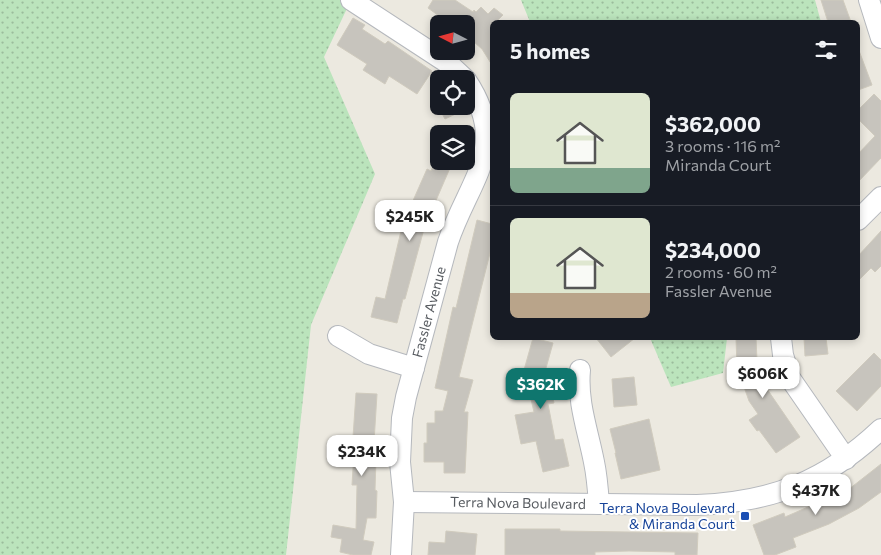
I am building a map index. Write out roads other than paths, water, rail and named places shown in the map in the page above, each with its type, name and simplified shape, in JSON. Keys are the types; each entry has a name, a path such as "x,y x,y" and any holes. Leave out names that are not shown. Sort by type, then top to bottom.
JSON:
{"street":[{"name":"Fassler Avenue","path":"352,0 456,70"},
{"path":"869,0 881,38"},
{"name":"Fassler Avenue","path":"400,555 404,502 400,440 406,397 448,242 455,221 476,181 483,162 487,139 485,118 475,93"},
{"path":"860,218 881,197"},
{"path":"338,336 369,354 414,368"},
{"path":"781,340 783,356 790,378 846,459"},
{"path":"580,370 581,409 594,463 599,504"},
{"name":"Terra Nova Boulevard","path":"404,502 726,504 778,493 800,484 846,459 881,429"}],"place":[{"name":"Terra Nova Boulevard & Miranda Court","path":"745,516"}]}
